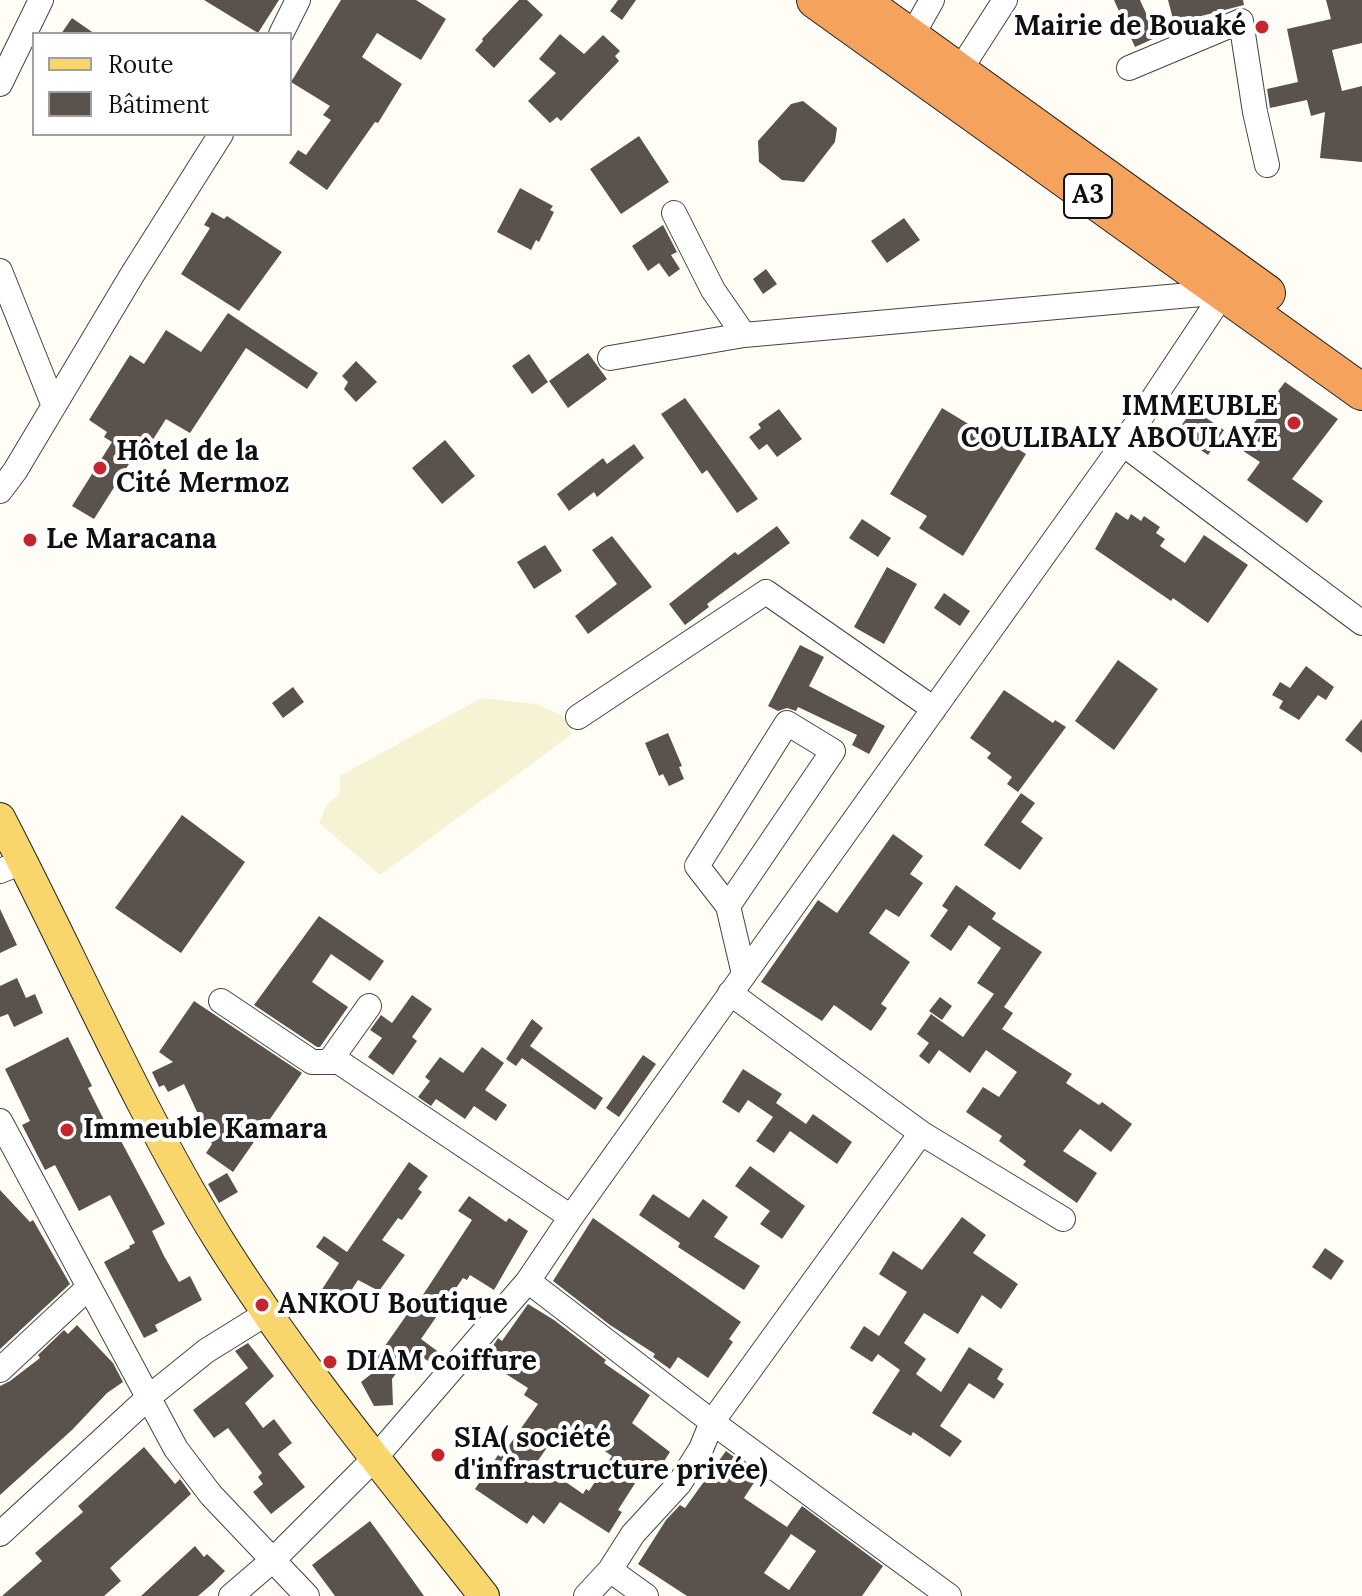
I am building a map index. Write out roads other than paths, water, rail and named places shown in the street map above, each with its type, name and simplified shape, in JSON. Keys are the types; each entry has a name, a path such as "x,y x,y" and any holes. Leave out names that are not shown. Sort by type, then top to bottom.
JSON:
{"highway":[{"name":"A3","path":"815,0 1362,392"},
{"name":"A3","path":"860,0 1362,362"}],"main road":[{"path":"0,818 11,866 217,1236 267,1313 351,1431 484,1596"}],"street":[{"path":"0,84 41,0"},
{"path":"282,32 298,0"},
{"path":"911,37 932,0"},
{"path":"960,70 1005,0"},
{"path":"1129,68 1241,21 1267,165"},
{"path":"0,491 220,136"},
{"path":"674,213 713,290 744,335"},
{"path":"0,271 54,406"},
{"path":"610,358 744,335 1224,292"},
{"path":"231,1596 274,1559 375,1458 528,1281 1123,444 1224,292"},
{"path":"1123,444 1362,623"},
{"path":"578,717 766,592 934,709"},
{"path":"728,906 833,751 787,723 697,866 728,906 737,984 921,1133 1063,1219"},
{"path":"221,1001 312,1062 339,1062 571,1217"},
{"path":"329,1062 369,1006"},
{"path":"2,1129 176,1449 193,1474 307,1596"},
{"path":"586,1596 610,1570 633,1534 679,1484 701,1449 712,1422 921,1133"},
{"path":"528,1281 712,1422 949,1596"},
{"path":"0,1370 89,1287"},
{"path":"0,1534 149,1397 206,1351 267,1313"},
{"path":"610,1570 646,1596"}],"place":[{"name":"Mairie de Bouaké","path":"1262,27"},
{"name":"IMMEUBLE COULIBALY ABOULAYE","path":"1294,423"},
{"name":"Hôtel de la Cité Mermoz","path":"100,468"},
{"name":"Le Maracana","path":"30,540"},
{"name":"Immeuble Kamara","path":"67,1130"},
{"name":"ANKOU Boutique","path":"262,1305"},
{"name":"DIAM coiffure","path":"330,1362"},
{"name":"SIA( société d'infrastructure privée)","path":"438,1455"}]}
